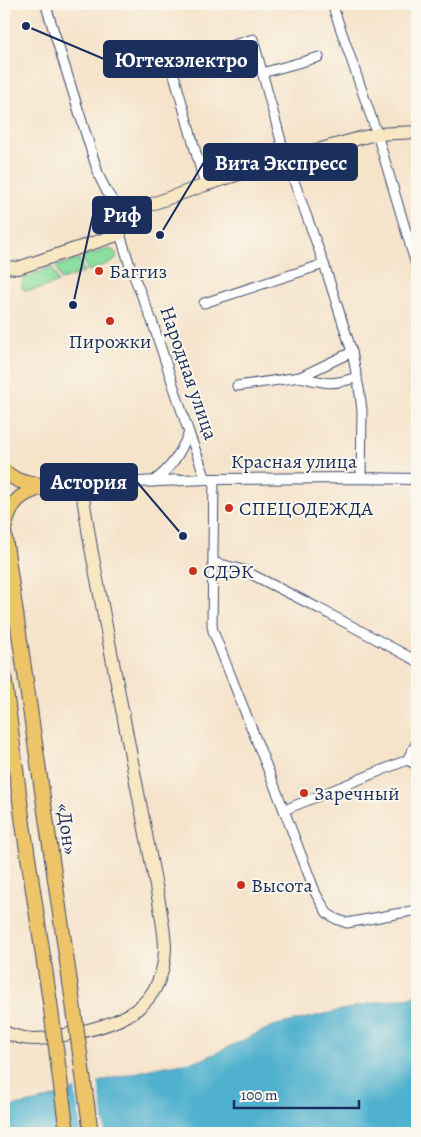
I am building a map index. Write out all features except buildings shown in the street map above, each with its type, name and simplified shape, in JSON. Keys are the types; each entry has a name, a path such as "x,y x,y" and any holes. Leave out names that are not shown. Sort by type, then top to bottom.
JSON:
{"highway":[{"path":"4,471 19,482 46,486"},
{"path":"4,530 8,514 17,499 31,490 46,486"},
{"name":"«Дон»","path":"4,530 91,1133"},
{"path":"4,675 67,1133"}],"main road":[{"path":"4,273 121,224 132,211 140,207 286,159 377,134 417,132"},
{"path":"4,267 18,268"},
{"path":"4,1032 25,1039 39,1040 96,1029 123,1019 146,1002 154,990 163,964 165,949 160,907 91,548 81,485"}],"street":[{"path":"332,4 377,134 417,268"},
{"name":"Народная улица","path":"48,5 99,176 121,224 131,269 152,320 189,433 210,479"},
{"path":"205,185 171,64 253,39 286,159 324,264 352,352 362,411 361,478"},
{"path":"262,73 319,57"},
{"path":"204,304 324,264"},
{"path":"237,386 300,377 352,352"},
{"path":"300,377 334,384 357,377"},
{"path":"152,482 174,462 189,433"},
{"path":"210,479 213,631 316,894 327,912 336,919 347,922 417,910"},
{"name":"Красная улица","path":"46,486 210,479 417,479"},
{"path":"213,562 242,570 417,661"},
{"path":"284,810 407,760 417,742"},
{"path":"407,760 417,766"}],"green space":[{"path":"109,249 116,253 116,259 88,271 82,257"},
{"path":"79,259 84,272 61,280 56,266"},
{"path":"52,267 58,282 33,290 23,289 22,285 25,278"}],"water":[{"path":"417,996 417,1133 4,1133 4,1108 40,1101 109,1079 201,1060 273,1026 368,1004"}],"pier":[{"path":"98,1080 105,1133 81,1133 75,1087"}],"place":[{"name":"Югтехэлектро","path":"26,26"},
{"name":"Вита Экспресс","path":"160,235"},
{"name":"Баггиз","path":"99,271"},
{"name":"Риф","path":"73,305"},
{"name":"Пирожки","path":"110,321"},
{"name":"СПЕЦОДЕЖДА","path":"229,508"},
{"name":"Астория","path":"183,536"},
{"name":"СДЭК","path":"193,571"},
{"name":"Заречный","path":"304,793"},
{"name":"Высота","path":"241,885"}]}
